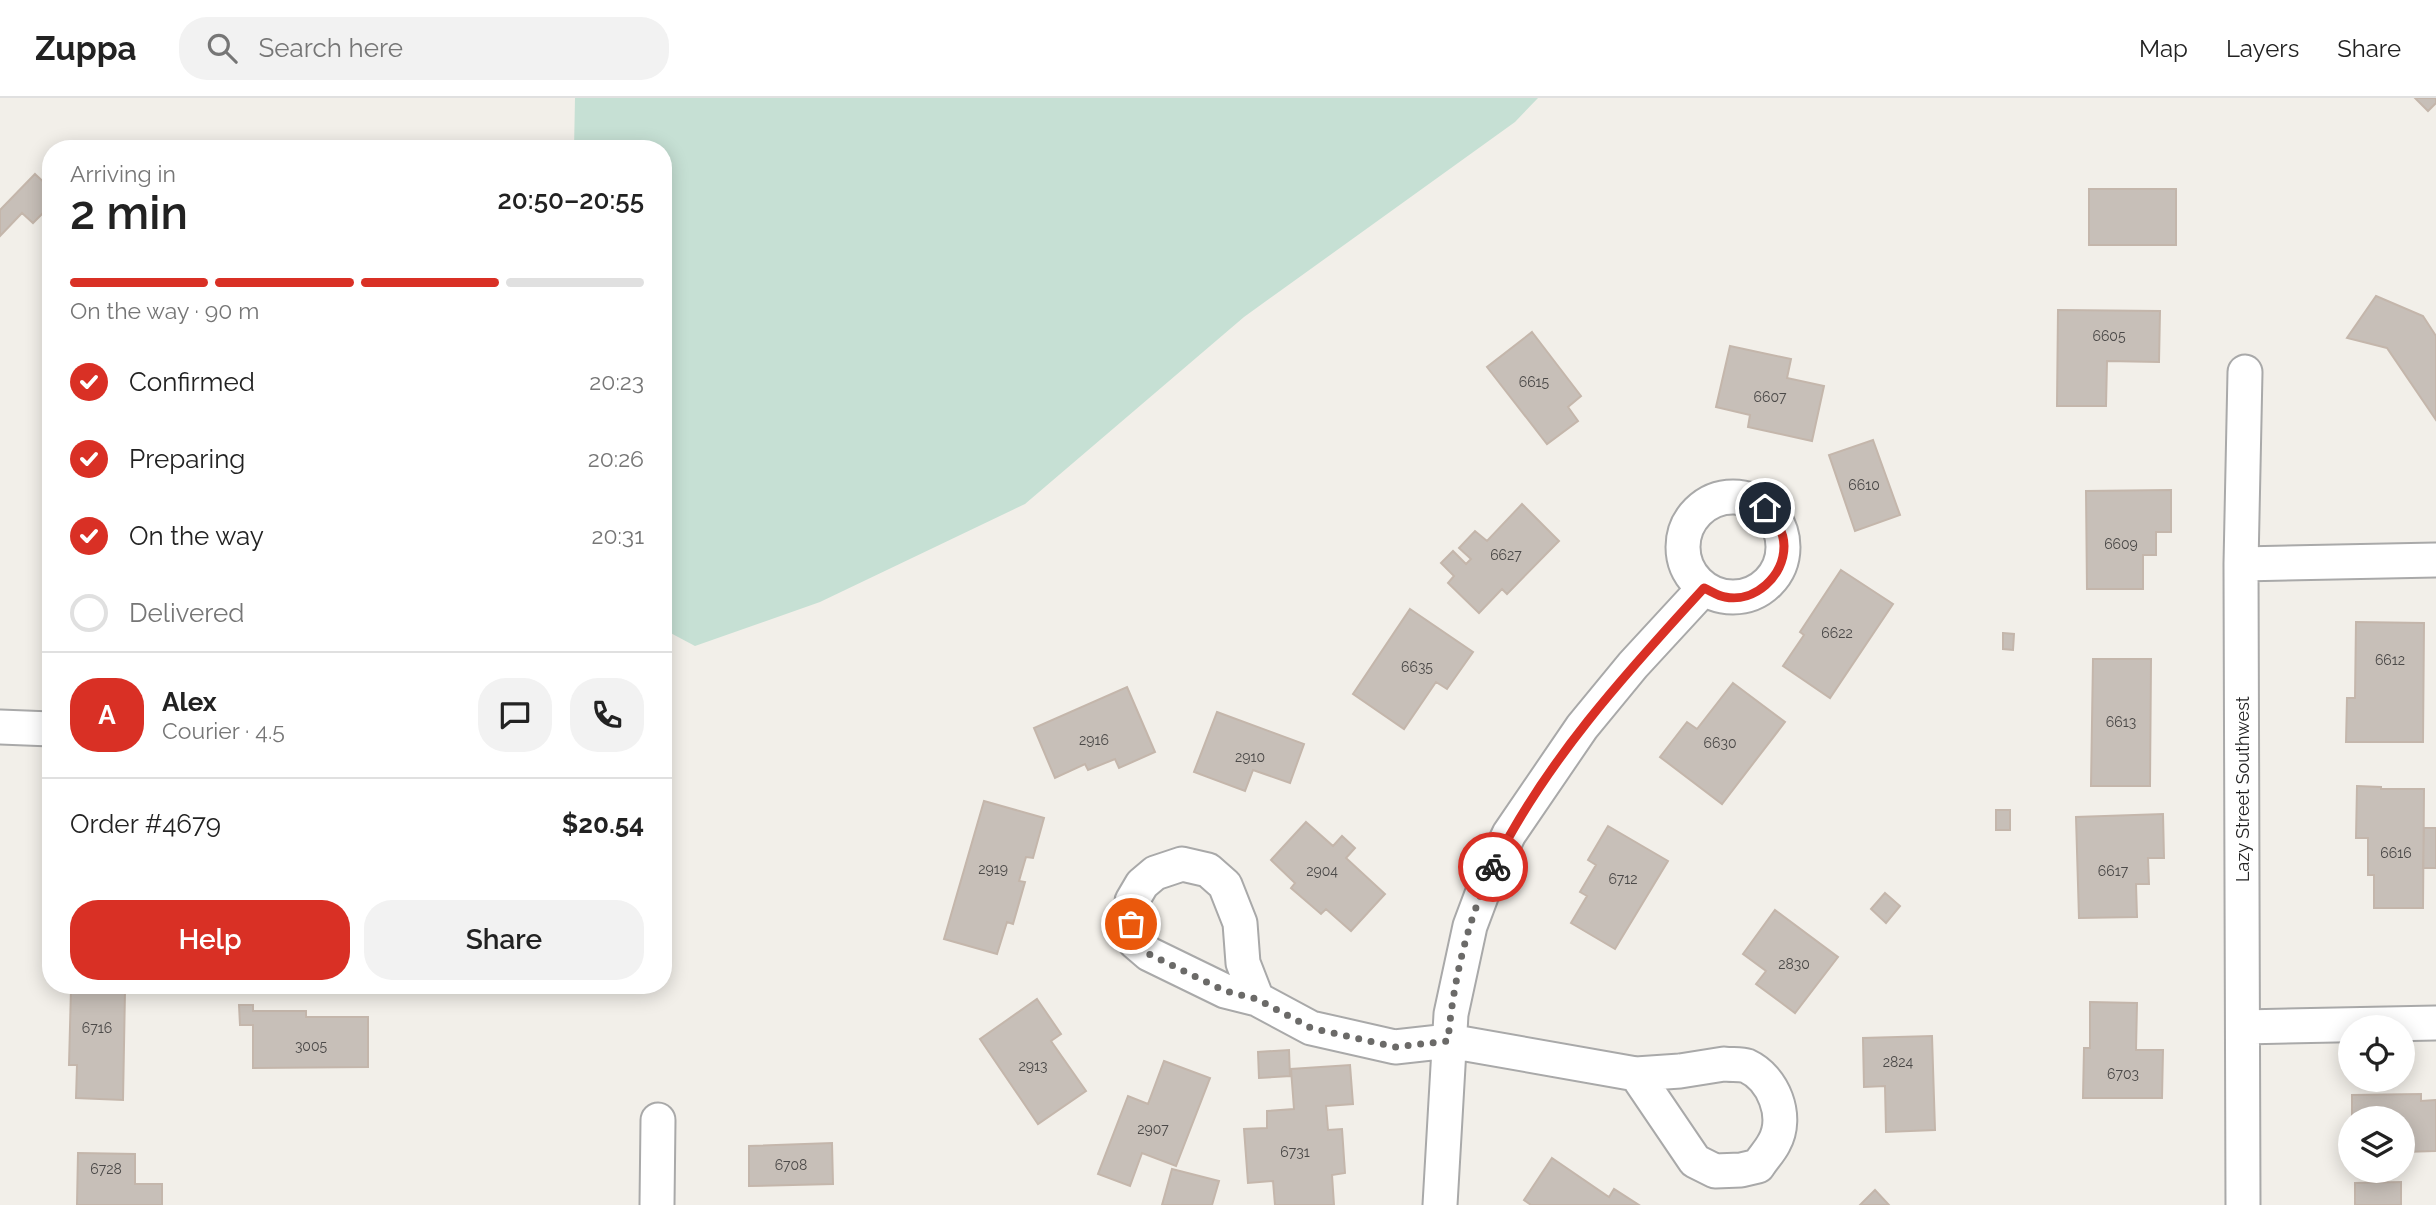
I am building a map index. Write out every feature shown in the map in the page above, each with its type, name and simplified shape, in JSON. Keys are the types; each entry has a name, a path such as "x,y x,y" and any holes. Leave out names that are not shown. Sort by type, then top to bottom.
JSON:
{"street":[{"name":"Lazy Street Southwest","path":"2243,1205 2241,564 2245,372"},
{"path":"2241,564 2436,560"},
{"path":"1440,1205 1451,1014 1470,926 1488,878 1509,834 1582,727 1633,665 1704,588"},
{"path":"0,727 42,729"},
{"path":"1257,999 1311,1028 1395,1047 1448,1041 1636,1074"},
{"path":"2243,1027 2436,1023"},
{"path":"657,1205 658,1120"}],"green space":[{"path":"575,98 1538,98 1515,122 1244,317 1025,504 820,602 695,646 672,634 672,140 574,140"}],"building":[{"path":"2415,98 2436,98 2436,103 2428,111"},
{"path":"35,174 42,181 42,214 33,223 22,213 0,236 0,210"},
{"path":"2089,189 2176,189 2176,245 2089,245"},
{"path":"2376,296 2423,316 2436,336 2436,420 2387,348 2347,338"},
{"path":"2058,310 2160,311 2159,362 2107,361 2106,406 2057,406"},
{"path":"1532,332 1581,396 1568,407 1578,421 1547,444 1487,367"},
{"path":"1730,346 1791,359 1787,378 1824,386 1812,441 1748,427 1750,415 1716,407"},
{"path":"1873,440 1900,515 1855,531 1829,455"},
{"path":"2171,490 2171,532 2156,532 2156,555 2143,555 2143,589 2087,589 2086,491"},
{"path":"1522,504 1559,541 1507,594 1502,589 1479,613 1448,583 1454,576 1441,563 1453,551 1466,564 1471,559 1459,548 1475,531 1487,541"},
{"path":"1841,570 1893,604 1830,698 1783,666 1804,635 1800,632"},
{"path":"1410,609 1473,652 1447,689 1436,682 1404,729 1353,694"},
{"path":"2356,622 2424,623 2423,742 2346,742 2347,698 2355,698"},
{"path":"2003,633 2014,634 2013,650 2003,649"},
{"path":"2093,659 2151,659 2150,786 2091,786"},
{"path":"1733,683 1785,722 1722,804 1660,757 1687,722 1697,729"},
{"path":"1127,687 1155,752 1119,768 1115,759 1088,770 1085,764 1055,778 1034,728"},
{"path":"1217,712 1304,744 1290,783 1253,770 1245,791 1194,772"},
{"path":"2357,786 2424,789 2423,908 2374,908 2374,875 2368,875 2368,838 2356,838"},
{"path":"984,801 1044,818 1033,858 1026,857 1019,881 1025,882 1013,924 1007,922 997,954 944,939"},
{"path":"1996,810 2010,810 2010,830 1996,830"},
{"path":"2163,814 2164,858 2148,858 2149,884 2136,884 2137,917 2079,918 2076,817"},
{"path":"1306,822 1333,846 1342,836 1355,848 1346,858 1385,894 1351,931 1326,909 1321,914 1291,888 1295,883 1271,860"},
{"path":"1608,826 1668,861 1615,949 1571,923 1587,896 1580,892 1596,865 1588,860"},
{"path":"2424,828 2436,828 2436,868 2423,868"},
{"path":"1885,893 1900,906 1886,923 1871,909"},
{"path":"1775,910 1838,957 1795,1013 1756,984 1766,971 1743,954"},
{"path":"71,994 125,994 123,1100 76,1098 77,1065 69,1065"},
{"path":"1037,999 1061,1034 1051,1041 1086,1091 1038,1124 980,1039"},
{"path":"2090,1002 2137,1003 2136,1050 2163,1050 2162,1098 2083,1098 2084,1048 2090,1048"},
{"path":"239,1005 253,1005 253,1011 306,1011 306,1017 368,1017 368,1067 253,1068 253,1025 240,1025"},
{"path":"1932,1036 1935,1130 1886,1132 1885,1086 1864,1087 1863,1038"},
{"path":"1289,1050 1290,1076 1259,1078 1258,1052"},
{"path":"1164,1061 1210,1078 1176,1166 1142,1153 1130,1186 1098,1174 1128,1096 1148,1104"},
{"path":"1350,1065 1353,1104 1326,1106 1328,1130 1342,1129 1345,1173 1332,1175 1334,1205 1275,1205 1273,1181 1248,1183 1244,1129 1267,1128 1267,1111 1294,1109 1291,1069"},
{"path":"2421,1094 2421,1101 2436,1100 2436,1151 2415,1152 2415,1106 2352,1106 2352,1095"},
{"path":"832,1143 833,1184 749,1186 749,1146"},
{"path":"78,1153 135,1154 135,1184 162,1184 162,1205 77,1205"},
{"path":"1552,1158 1609,1197 1614,1189 1639,1205 1531,1205 1524,1200"},
{"path":"1172,1169 1219,1181 1212,1205 1162,1205"},
{"path":"2355,1183 2401,1183 2401,1205 2355,1205"},
{"path":"1875,1190 1889,1205 1860,1205"}],"way so far":[{"path":"1131,924 1135,942 1149,954 1225,991 1257,999 1311,1028 1395,1047 1448,1041 1451,1014 1470,926 1493,867"}],"route":[{"path":"1493,867 1509,834 1582,727 1633,665 1704,588 1726,597 1748,596 1767,585 1780,568 1784,546 1779,524 1765,508"}]}
